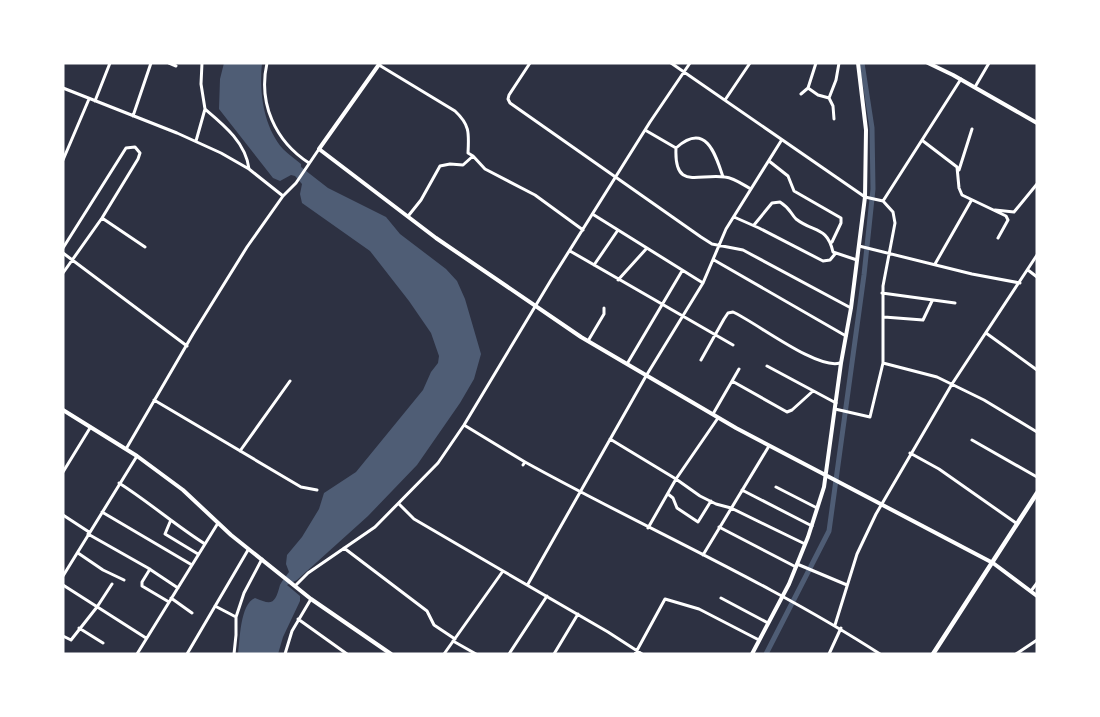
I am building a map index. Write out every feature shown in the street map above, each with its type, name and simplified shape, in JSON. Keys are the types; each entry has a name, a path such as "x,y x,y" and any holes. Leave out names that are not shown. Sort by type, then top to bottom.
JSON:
{"main road":[{"path":"752,654 783,596 812,526 824,487 838,410 836,403 841,363 867,197 867,130 858,63"},
{"path":"928,63 1037,123"},
{"path":"379,64 320,149 409,215 436,238 588,341 769,446 993,563 1037,596"},
{"path":"63,410 137,456 183,490 218,523 284,578 391,654"},
{"path":"933,654 1036,496"}],"street":[{"path":"95,101 110,63"},
{"path":"133,116 151,63"},
{"path":"169,63 176,66"},
{"path":"196,141 205,109 201,84 202,63"},
{"path":"267,63 266,93 272,120 290,149 309,163"},
{"path":"530,63 509,95 510,103 701,237 718,245 743,250 851,308"},
{"path":"671,63 781,141 867,197 883,201 893,213 895,223 882,293 884,317 882,363 870,417 838,410"},
{"path":"294,585 375,527 438,463 464,425 645,130 690,63"},
{"path":"725,100 750,63"},
{"path":"801,94 808,87 816,63"},
{"path":"834,119 833,106 829,98 836,80 838,63"},
{"path":"981,63 987,67"},
{"path":"975,88 989,63"},
{"path":"379,64 448,106 462,118 468,128 468,153 485,169 535,195 584,230"},
{"path":"883,201 961,80"},
{"path":"808,87 818,95 829,98"},
{"path":"63,88 196,141 249,169 283,196"},
{"path":"63,160 90,99"},
{"path":"205,109 226,128 240,145 249,169"},
{"path":"972,129 958,172 960,192 971,201 1006,216 1008,220 998,238"},
{"path":"645,130 675,148 679,171 686,178 723,177 751,189"},
{"path":"675,148 694,137 705,141 713,151 723,177"},
{"path":"528,584 646,376 703,283 718,245 781,141"},
{"path":"923,141 953,164 958,172"},
{"path":"63,273 74,260 102,218 138,159 140,153 135,147 126,148 63,250 74,260 187,346"},
{"path":"126,449 247,248 283,196 296,183 320,149"},
{"path":"409,215 421,200 440,166 463,165 473,156"},
{"path":"769,161 788,176 794,191 841,218 831,245"},
{"path":"982,206 992,210 1014,212 1037,184"},
{"path":"754,225 772,203 778,201 790,208 795,218 827,237 832,252 857,260"},
{"path":"935,264 971,201"},
{"path":"594,215 703,283"},
{"path":"734,217 823,261 830,260 836,254"},
{"path":"102,218 145,247"},
{"path":"594,265 618,230"},
{"path":"859,246 972,274 1020,283"},
{"path":"618,280 647,248"},
{"path":"570,252 733,345"},
{"path":"835,625 863,540 882,504 952,384 1037,255"},
{"path":"714,260 846,336"},
{"path":"1028,270 1037,277"},
{"path":"627,364 682,271"},
{"path":"882,293 955,303"},
{"path":"884,317 923,320 932,301"},
{"path":"588,341 604,314 604,308"},
{"path":"700,360 728,314 733,312 812,358 826,364 841,363"},
{"path":"986,333 1037,370"},
{"path":"882,363 928,373 984,400 1037,432"},
{"path":"767,366 836,403"},
{"path":"712,414 739,369"},
{"path":"240,451 290,381"},
{"path":"732,381 788,412 813,392"},
{"path":"154,400 301,487 317,490"},
{"path":"648,528 676,479 718,417"},
{"path":"464,425 524,463 783,596 841,628 880,654"},
{"path":"63,471 90,428"},
{"path":"610,439 711,501 731,508 805,544"},
{"path":"972,440 1037,477"},
{"path":"703,555 769,446"},
{"path":"910,453 939,469 1017,524"},
{"path":"63,576 137,456"},
{"path":"119,483 153,505 170,522 205,543"},
{"path":"776,487 817,508"},
{"path":"742,490 812,526"},
{"path":"667,494 673,498 677,508 698,522 711,501"},
{"path":"399,503 414,519 528,584 642,654"},
{"path":"102,512 192,565"},
{"path":"63,515 178,588"},
{"path":"170,522 165,534 198,555"},
{"path":"137,654 218,523"},
{"path":"719,527 796,565 847,585"},
{"path":"344,548 427,611 434,625 476,654"},
{"path":"187,654 249,549"},
{"path":"78,553 124,580"},
{"path":"234,654 236,617 244,593 262,559"},
{"path":"150,569 142,586 192,613"},
{"path":"444,654 502,571"},
{"path":"1031,591 1037,583"},
{"path":"63,636 70,640 97,607 112,584"},
{"path":"63,585 146,638"},
{"path":"509,654 547,596"},
{"path":"721,598 768,623"},
{"path":"285,654 298,619 311,599"},
{"path":"636,652 665,599 699,609 759,640"},
{"path":"215,606 236,617"},
{"path":"554,654 578,614"},
{"path":"298,619 347,654"},
{"path":"79,628 103,643"},
{"path":"829,654 841,628"},
{"path":"1016,654 1037,640"}],"water":[{"path":"224,63 262,63 261,85 264,108 271,130 283,149 301,164 301,167 328,188 386,217 400,234 446,269 457,281 465,299 481,354 474,379 417,465 368,516 297,580 287,585 300,596 300,601 283,637 278,654 238,654 246,607 255,598 266,602 275,599 280,585 289,572 286,564 287,555 302,537 319,509 324,493 356,472 423,390 438,363 439,356 431,333 370,251 302,203 300,194 302,184 295,176 291,175 280,181 273,178 219,109 220,79"}],"waterway":[{"path":"766,654 829,531 864,275 873,189 872,128 862,63"}]}
